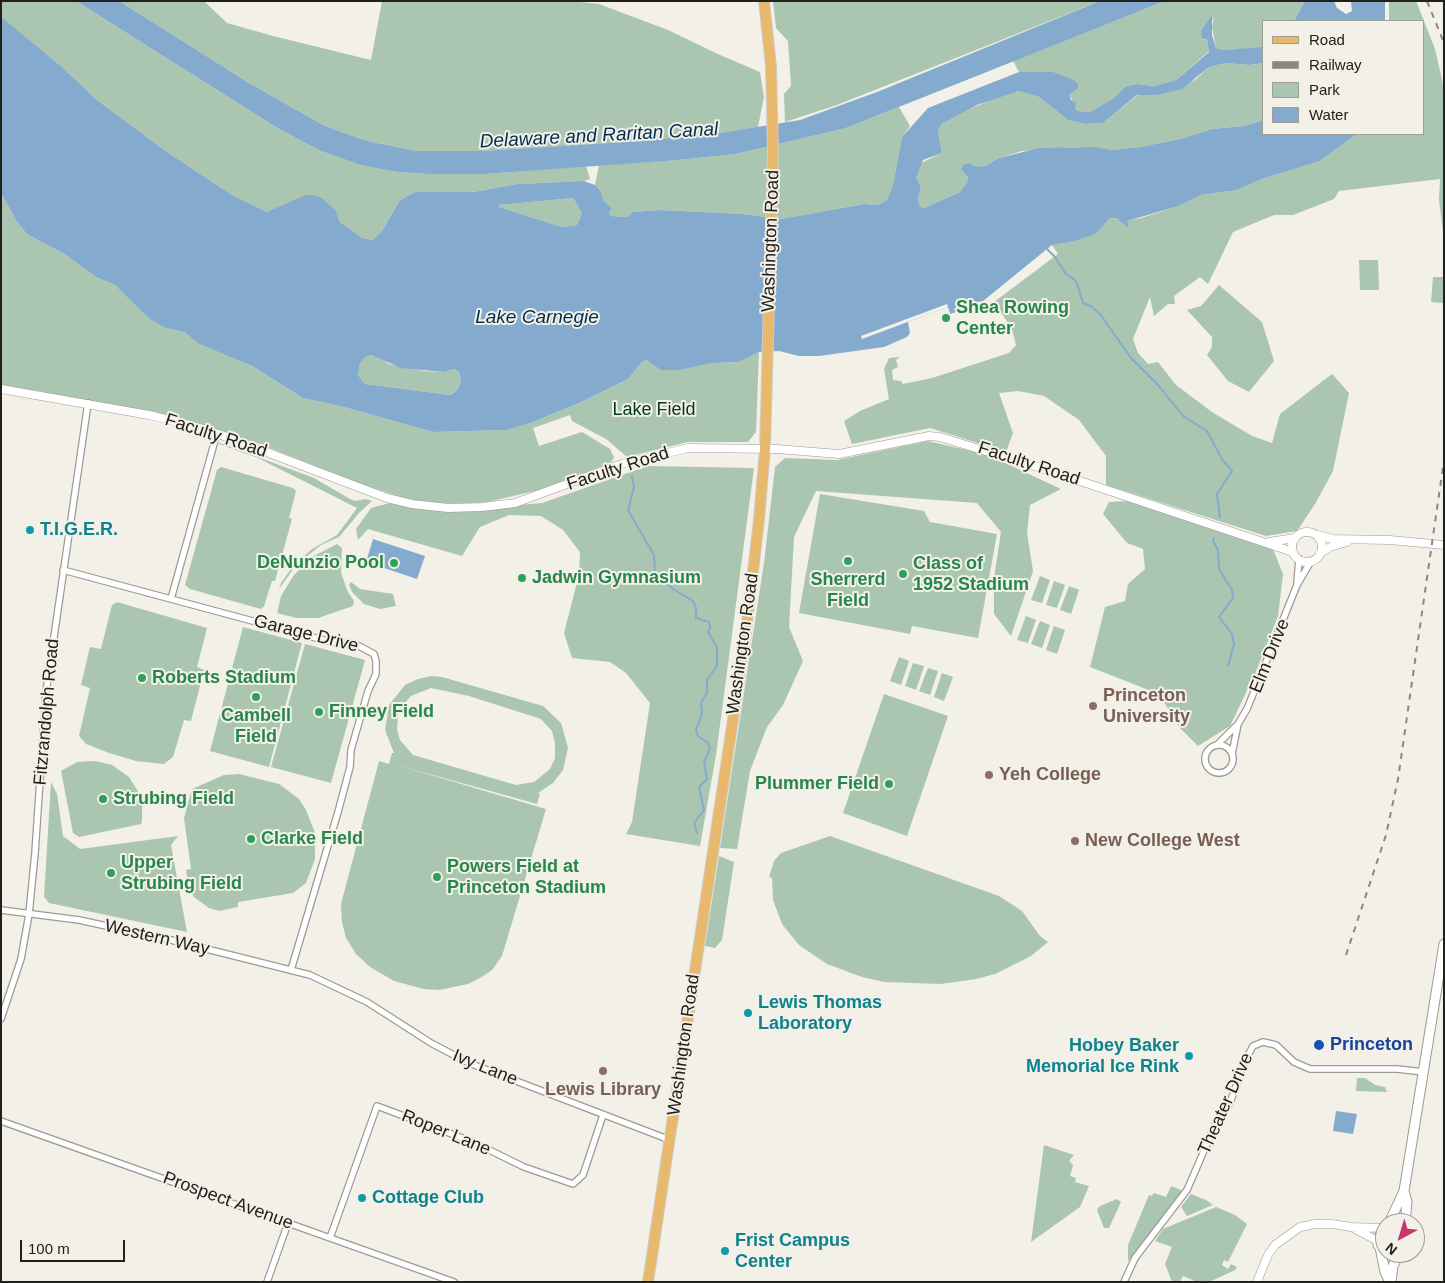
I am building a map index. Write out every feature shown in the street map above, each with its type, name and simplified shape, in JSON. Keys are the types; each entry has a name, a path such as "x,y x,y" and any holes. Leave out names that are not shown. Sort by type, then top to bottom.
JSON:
{"main road":[{"name":"Washington Road","path":"648,1282 745,640 760,520 765,449 773,147 771,66 764,1"},
{"path":"1394,1213 1404,1192 1444,944"},
{"path":"1404,1192 1407,1202 1406,1213"},
{"path":"1384,1263 1385,1272 1391,1282"},
{"path":"1391,1282 1394,1263"}],"street":[{"name":"Faculty Road","path":"1,389 149,415 217,433 396,501 461,508 493,506 520,501 622,464 669,452 704,447 844,454 929,436 951,438 1293,552"},
{"name":"Fitzrandolph Road","path":"1,1019 21,959 29,914 46,692 88,403"},
{"path":"171,599 217,433"},
{"path":"1356,540 1330,547 1311,561 1299,560 1293,552 1295,538 1305,532 1332,539 1390,540 1444,546"},
{"path":"1317,535 1322,544 1320,553"},
{"name":"Faculty Road","path":"1267,542 1295,538"},
{"name":"Elm Drive","path":"1297,585 1299,560"},
{"name":"Elm Drive","path":"1217,745 1238,724 1256,691 1297,585 1311,561"},
{"name":"Garage Drive","path":"63,570 327,641 358,646 371,651 376,661 376,674 368,691 351,750 345,785 291,970"},
{"name":"Elm Drive","path":"1232,754 1238,724"},
{"path":"1217,745 1225,746 1232,754 1233,763 1227,771 1218,773 1210,770 1204,757 1209,749 1217,745"},
{"name":"Western Way","path":"1,910 79,920 171,940 310,975"},
{"name":"Ivy Lane","path":"310,975 367,1002 452,1055 670,1140"},
{"name":"Theater Drive","path":"1124,1282 1135,1258 1187,1190 1216,1124 1230,1103 1249,1050 1257,1043 1270,1043 1294,1062 1310,1069 1397,1069 1424,1072"},
{"name":"Roper Lane","path":"330,1238 377,1106 474,1142 524,1167 574,1184 583,1175 603,1115"},
{"name":"Prospect Avenue","path":"1,1121 454,1282"},
{"path":"268,1282 288,1223"},
{"path":"1257,1282 1268,1255 1290,1232 1315,1224 1375,1228"},
{"path":"1350,1227 1375,1243"}],"green space":[{"path":"1,1 76,1 279,129 321,151 360,165 397,172 429,174 485,174 586,166 590,179 584,181 518,184 473,192 415,192 400,200 382,231 373,240 362,238 340,222 336,211 276,210 267,212 232,195 167,152 97,100 62,67 1,17"},
{"path":"119,1 204,1 227,23 371,60 382,1 570,1 599,4 668,30 760,72 764,97 758,127 726,132 642,141 481,151 417,151 367,141 325,126 249,83"},
{"path":"773,1 1100,1 837,105 785,122 784,94 791,86 788,41 776,28"},
{"path":"1165,1 1305,1 1295,20 1262,20 1262,48 1224,50 1216,48 1212,27 1214,17 1203,39 1207,40 1209,51 1176,80 1154,86 1138,84 1126,86 1114,98 1090,112 1078,111 1075,108 1070,94 1073,90 1053,72 1019,72 1013,61"},
{"path":"1389,1 1416,1 1424,20 1389,20"},
{"path":"1425,24 1435,49 1444,88 1444,241 1439,200 1440,179 1339,191 1334,199 1293,215 1274,215 1233,232 1208,284 1200,277 1174,296 1175,304 1168,304 1154,316 1150,297 1133,339 1138,353 1148,364 1158,362 1176,385 1212,412 1252,436 1272,443 1280,414 1332,374 1349,393 1333,471 1315,504 1297,531 1266,536 1106,485 1106,456 1079,420 1044,396 1018,391 999,393 1013,433 1006,452 930,428 852,444 844,421 860,411 889,399 884,369 889,358 900,357 896,360 898,367 892,370 893,380 901,381 903,384 932,378 1009,353 1016,345 1012,329 994,302 1058,254 1052,245 1072,242 1098,232 1110,218 1126,221 1141,218 1179,206 1201,195 1237,190 1262,179 1320,161 1356,135 1425,135"},
{"path":"1226,63 1249,65 1262,63 1262,121 1244,126 1212,129 1180,139 1140,147 1112,150 1074,147 1022,151 999,158 985,166 961,170 968,177 967,184 960,192 924,208 920,207 918,199 921,186 916,178 921,163 942,153 938,132 941,123 953,116 1012,91 1018,91 1039,97 1068,120 1085,124 1103,123 1138,95 1157,95 1195,80 1209,67"},
{"path":"899,107 910,126 902,137 893,185 887,200 878,205 864,204 781,219 743,214 659,210 632,212 628,217 611,216 609,213 612,208 604,201 595,185 599,165 736,154 846,128"},
{"name":"Lake Field","path":"1,193 17,222 27,234 66,255 96,277 115,285 166,328 184,332 199,344 252,366 303,398 344,407 433,432 505,430 528,424 577,404 628,379 642,362 647,360 680,370 713,363 739,362 759,352 756,432 748,442 688,442 627,457 606,439 572,421 570,415 533,428 539,446 582,432 610,449 614,457 611,463 539,490 487,502 464,504 419,503 364,485 252,441 186,421 150,411 1,385"},
{"path":"573,198 582,213 577,225 571,226 562,227 499,207 499,205"},
{"path":"1359,260 1378,260 1379,290 1360,290"},
{"path":"1433,277 1444,277 1444,303 1431,302"},
{"path":"1219,285 1262,322 1274,361 1249,392 1228,381 1207,355 1212,347 1212,337 1187,310 1201,306"},
{"path":"372,355 380,357 389,364 424,371 444,372 454,369 459,372 461,382 457,390 451,395 365,384 358,375 360,362 365,357"},
{"path":"928,441 988,455 1061,489 1030,505 1027,533 1033,571 1011,636 994,614 994,578 1001,532 977,503 816,491 794,537 789,627 803,661 783,705 767,727 750,771 737,849 720,848 764,563 775,467 785,458 837,460"},
{"path":"220,443 314,478 355,501 366,499 372,501 339,537 321,545 297,564 279,588 293,566 312,549 337,535 357,508 258,458"},
{"path":"648,466 754,468 716,755 700,846 626,834 632,822 650,703 626,673 610,662 572,658 564,633 579,575 580,552 563,530 541,516 509,515 480,527 462,556 368,529 358,540 356,529 371,508 390,503 444,511 542,503"},
{"path":"221,467 293,488 296,491 289,518 292,519 275,581 272,581 264,606 261,609 190,589 185,585 217,470"},
{"path":"820,494 924,511 930,522 997,534 978,638 912,626 910,634 799,613"},
{"path":"1130,501 1273,549 1283,574 1278,616 1255,674 1230,726 1198,746 1180,728 1159,694 1090,667 1105,607 1125,601 1128,584 1145,569 1143,549 1127,543 1103,514 1109,502"},
{"path":"337,544 342,548 341,573 348,592 354,601 353,606 318,618 296,618 277,613 281,596 294,575 314,556"},
{"path":"1040,576 1050,580 1042,603 1031,600"},
{"path":"1054,581 1065,585 1057,608 1046,605"},
{"path":"351,582 360,589 393,594 396,606 380,609 364,604 352,592 349,585"},
{"path":"1069,586 1079,590 1071,614 1060,610"},
{"name":"Roberts Stadium","path":"117,602 207,628 197,667 204,670 191,721 184,720 173,757 164,764 136,761 109,753 86,744 79,736 90,688 81,685 90,647 101,649 112,605"},
{"path":"1026,616 1036,620 1028,643 1017,640"},
{"path":"1040,621 1050,625 1042,648 1031,644"},
{"path":"1054,626 1065,630 1057,654 1046,650"},
{"name":"Cambell Field","path":"243,627 302,643 269,767 210,751"},
{"name":"Finney Field","path":"305,644 365,660 331,783 271,767"},
{"path":"899,657 909,661 901,685 890,681"},
{"path":"913,663 924,666 916,690 905,686"},
{"path":"928,668 938,671 930,695 919,691"},
{"path":"942,673 953,677 944,701 934,697"},
{"name":"Powers Field at Princeton Stadium","path":"431,676 442,677 543,706 561,723 568,748 563,770 553,783 538,793 540,794 537,804 397,765 546,809 502,956 492,970 480,978 468,984 439,990 424,989 394,981 370,967 356,954 346,938 342,922 341,904 379,761 389,764 392,753 394,753 385,730 389,705 405,685","holes":["431,688 469,696 541,719 552,731 555,743 555,758 550,769 534,782 516,785 413,755 400,740 397,729 398,716 402,706 411,696"]},
{"name":"Plummer Field","path":"884,694 948,716 907,836 843,813"},
{"name":"Strubing Field","path":"95,761 112,765 129,777 139,793 142,803 141,824 79,837 73,833 61,771 77,762"},
{"name":"Clarke Field","path":"239,774 279,784 299,799 306,810 315,833 315,859 306,883 293,893 238,902 238,907 219,911 209,908 194,897 189,890 186,870 191,869 184,818 192,789 224,775"},
{"name":"Upper Strubing Field","path":"51,782 57,794 63,836 80,849 178,836 171,845 187,932 49,903 44,897"},
{"path":"830,836 999,896 1022,911 1040,936 1048,942 1031,956 995,974 941,984 884,982 862,977 827,964 799,945 782,924 773,900 772,878 769,877 774,861 781,853"},
{"path":"719,856 734,862 722,940 715,948 705,946"},
{"path":"1357,1078 1365,1078 1375,1085 1385,1087 1387,1092 1356,1091"},
{"path":"1044,1145 1074,1155 1069,1161 1073,1165 1070,1176 1076,1178 1075,1182 1089,1186 1080,1207 1031,1242"},
{"path":"1171,1186 1183,1191 1128,1261 1128,1245 1149,1195 1152,1196 1154,1193 1166,1197"},
{"path":"1191,1194 1213,1205 1187,1216 1181,1207"},
{"path":"1117,1199 1121,1202 1109,1228 1104,1228 1097,1210 1100,1206"},
{"path":"1216,1207 1235,1215 1247,1224 1228,1262 1224,1260 1222,1265 1228,1269 1231,1264 1237,1267 1235,1270 1209,1282 1197,1282 1183,1276 1180,1282 1172,1282 1165,1264 1172,1247 1155,1241 1163,1229"}],"water":[{"path":"76,1 119,1 249,83 325,126 367,141 417,151 481,151 642,141 726,132 800,120 877,92 1100,1 1165,1 846,128 736,154 485,174 429,174 397,172 360,165 321,151 279,129"},
{"path":"1305,1 1334,1 1337,8 1346,14 1352,11 1351,1 1385,1 1385,20 1295,20"},
{"name":"Lake Carnegie","path":"1212,15 1212,35 1216,48 1224,50 1262,47 1262,63 1249,65 1226,63 1209,67 1182,89 1157,95 1137,95 1103,123 1085,124 1068,120 1039,97 1018,91 977,105 941,124 938,132 942,153 923,160 916,178 921,186 918,199 920,207 924,208 960,192 967,183 968,177 961,170 963,165 969,163 976,167 985,166 999,158 1039,148 1094,147 1112,150 1140,147 1180,139 1212,129 1244,126 1262,121 1262,135 1356,135 1320,161 1262,179 1237,190 1201,195 1179,206 1127,221 1129,226 1127,227 1118,219 1110,218 1098,232 1092,235 1072,242 1052,245 983,301 969,304 967,301 959,305 962,310 950,314 948,307 908,322 910,333 907,337 884,347 819,356 799,356 779,351 759,352 739,362 713,363 680,370 661,370 647,360 642,362 628,379 577,404 528,424 506,430 433,432 344,407 303,398 252,366 199,344 184,332 166,328 150,319 115,285 96,277 66,255 27,234 17,222 1,193 1,17 62,67 97,100 167,152 232,195 267,212 306,195 315,195 323,199 336,211 340,222 362,238 373,240 382,231 400,200 415,192 473,192 518,184 584,181 595,185 600,191 604,201 612,208 609,213 611,216 628,217 632,212 659,210 743,214 781,219 864,204 878,205 887,200 893,185 902,137 928,108 1019,72 1053,72 1074,80 1078,84 1078,88 1070,94 1071,100 1076,103 1075,108 1078,111 1090,112 1114,98 1126,86 1138,84 1154,86 1176,80 1209,52 1207,40 1202,38 1201,31","holes":["573,198 582,213 577,225 562,227 499,207 499,205","372,355 401,368 444,372 454,369 459,372 461,382 457,390 451,395 365,384 358,375 360,363 365,357"]},
{"name":"DeNunzio Pool","path":"373,539 425,556 417,579 366,562"},
{"path":"1336,1111 1357,1114 1353,1134 1333,1131"}],"pier":[{"path":"947,304 948,307 862,339 861,336"}],"waterway":[{"path":"1047,249 1055,257 1066,274 1076,281 1083,303 1092,307 1100,314 1131,358 1159,386 1183,416 1207,431 1222,459 1232,471 1217,494 1220,518"},
{"path":"632,476 634,487 628,510 654,555 655,573 673,589 693,601 696,608 696,618 709,622 710,628 708,632 717,647 717,666 707,680 707,693 701,703 702,714 696,730 698,736 708,743 710,749 704,762 707,779 699,787 704,810 694,823 697,833"},
{"path":"1214,538 1213,541 1218,550 1219,569 1232,590 1233,598 1219,617 1232,634 1234,644 1228,666"}],"railway":[{"path":"1427,1 1444,43"},
{"path":"1346,955 1386,835 1398,779 1444,460"}],"place":[{"name":"Shea Rowing Center","path":"946,318"},
{"name":"T.I.G.E.R.","path":"30,530"},
{"name":"Sherrerd Field","path":"848,561"},
{"name":"DeNunzio Pool","path":"394,563"},
{"name":"Class of 1952 Stadium","path":"903,574"},
{"name":"Jadwin Gymnasium","path":"522,578"},
{"name":"Roberts Stadium","path":"142,678"},
{"name":"Cambell Field","path":"256,697"},
{"name":"Princeton University","path":"1093,706"},
{"name":"Finney Field","path":"319,712"},
{"name":"Yeh College","path":"989,775"},
{"name":"Plummer Field","path":"889,784"},
{"name":"Strubing Field","path":"103,799"},
{"name":"Clarke Field","path":"251,839"},
{"name":"New College West","path":"1075,841"},
{"name":"Upper Strubing Field","path":"111,873"},
{"name":"Powers Field at Princeton Stadium","path":"437,877"},
{"name":"Lewis Thomas Laboratory","path":"748,1013"},
{"name":"Princeton","path":"1319,1045"},
{"name":"Hobey Baker Memorial Ice Rink","path":"1189,1056"},
{"name":"Lewis Library","path":"603,1071"},
{"name":"Cottage Club","path":"362,1198"},
{"name":"Frist Campus Center","path":"725,1251"}],"water label":[{"name":"Delaware and Raritan Canal","path":"599,136"}]}
